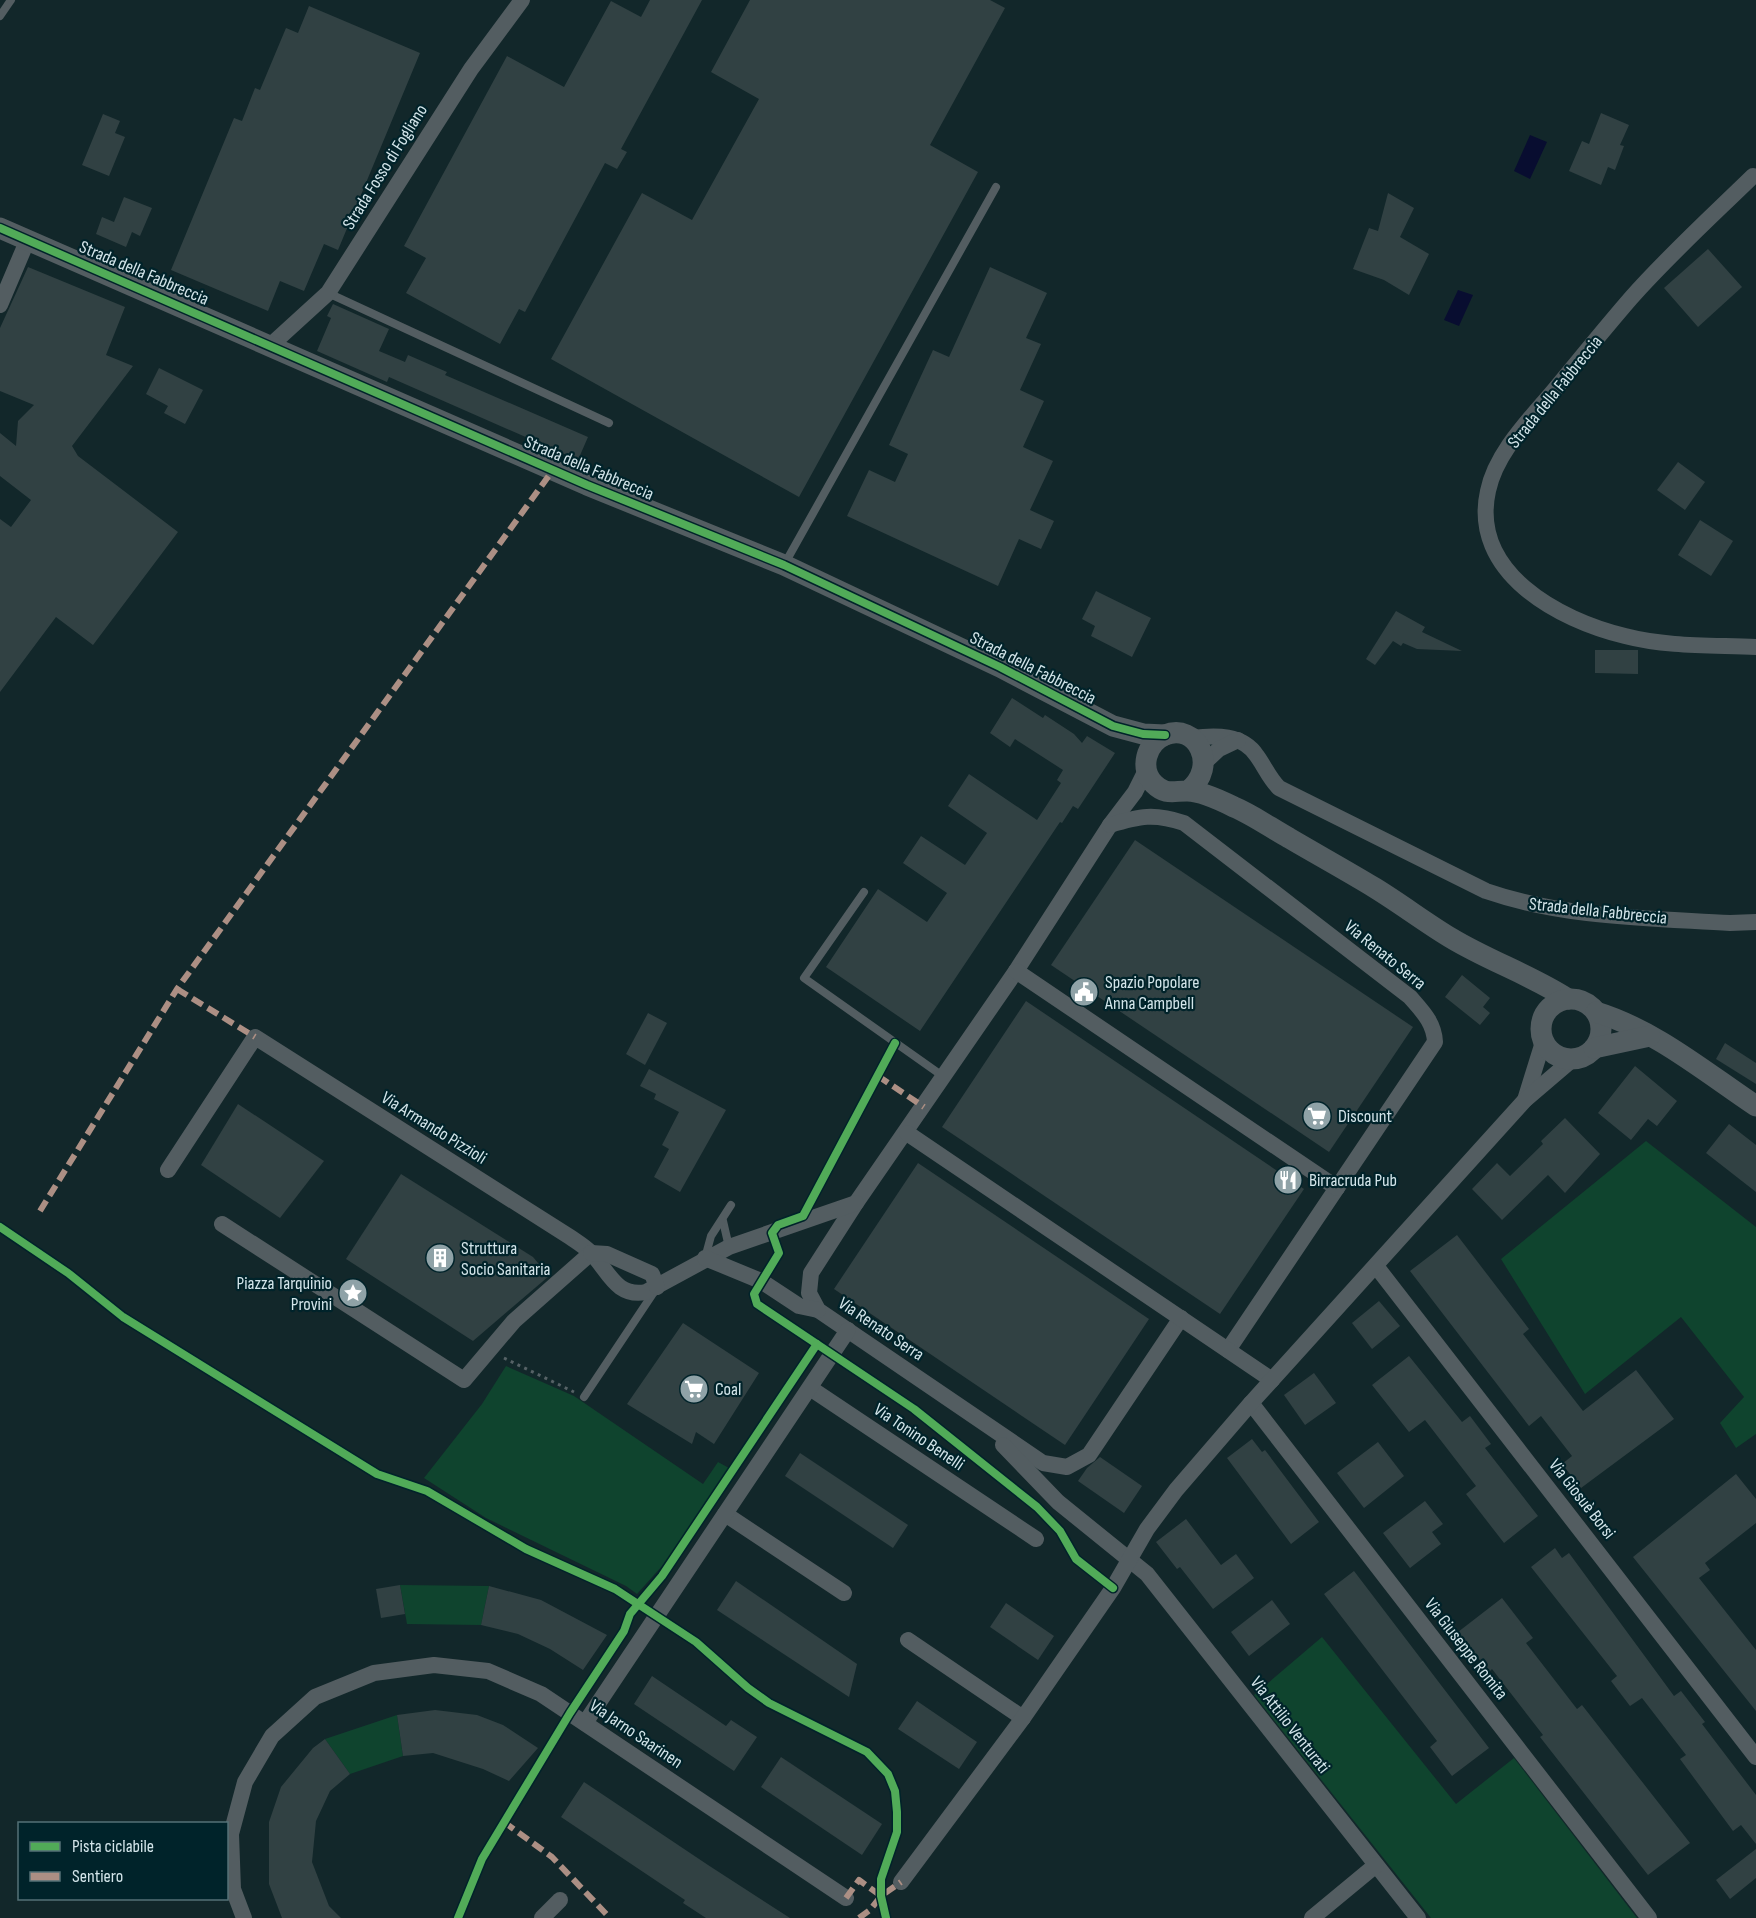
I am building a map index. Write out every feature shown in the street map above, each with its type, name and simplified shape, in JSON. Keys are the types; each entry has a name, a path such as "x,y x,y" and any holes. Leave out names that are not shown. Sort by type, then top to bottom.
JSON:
{"street":[{"name":"Strada Fosso di Fogliano","path":"271,345 328,293 471,69 522,0"},
{"name":"Strada della Fabbreccia","path":"1753,176 1632,297 1523,428 1501,460 1488,490 1486,525 1493,553 1511,577 1540,600 1584,623 1625,637 1665,643 1756,647"},
{"name":"Strada della Fabbreccia","path":"0,228 587,485 784,565 1000,667 1113,726 1143,734 1183,734 1201,748 1204,767 1235,807"},
{"path":"0,305 28,239"},
{"name":"Strada della Fabbreccia","path":"1113,726 1146,766 1152,782 1162,790 1175,793 1188,790 1235,807 1376,889 1452,939 1523,975 1542,982 1568,999"},
{"path":"1146,766 1151,745 1165,735"},
{"name":"Strada della Fabbreccia","path":"1191,738 1210,736 1238,740 1248,745 1266,775 1279,788 1486,891 1522,904 1567,912 1730,924 1756,922"},
{"path":"1188,790 1198,783 1204,767 1219,749 1238,740"},
{"name":"Via Renato Serra","path":"1146,766 1135,792 1110,825 1016,971 907,1133 856,1203 811,1274 809,1293 818,1310 976,1418 1043,1463 1067,1467 1089,1455 1180,1318"},
{"name":"Via Renato Serra","path":"1110,825 1139,816 1162,815 1184,823 1410,997 1427,1017 1435,1031 1435,1042 1228,1350"},
{"path":"1016,971 1337,1188"},
{"path":"1523,975 1545,1013"},
{"path":"1524,1100 1543,1042 1541,1022 1545,1013 1559,1001 1568,999 1584,1002 1596,1012 1625,1021 1756,1106"},
{"path":"1594,1048 1601,1030 1596,1012"},
{"path":"901,1882 1023,1718 1113,1588 1147,1529 1176,1490 1251,1403 1524,1100 1573,1059 1581,1057 1594,1048 1650,1036"},
{"name":"Via Armando Pizzioli","path":"168,1170 255,1037 591,1252 607,1275 624,1291 637,1294 657,1287 705,1258 729,1247 856,1203"},
{"path":"1543,1042 1555,1055 1573,1059"},
{"path":"907,1133 1272,1380"},
{"path":"222,1224 464,1380 514,1321 591,1252"},
{"name":"Via Armando Pizzioli","path":"591,1252 607,1254 652,1274 657,1287"},
{"path":"705,1258 761,1281 799,1306 818,1310"},
{"name":"Via Giosuè Borsi","path":"1376,1266 1756,1757"},
{"path":"585,1724 848,1330"},
{"name":"Via Tonino Benelli","path":"810,1388 1036,1539"},
{"name":"Via Giuseppe Romita","path":"1251,1403 1649,1918"},
{"name":"Via Renato Serra","path":"976,1418 1058,1502 1129,1559"},
{"path":"725,1514 844,1593"},
{"name":"Via Attilio Venturati","path":"1129,1559 1147,1574 1418,1918"},
{"path":"908,1640 1023,1718"},
{"name":"Via Jarno Saarinen","path":"244,1918 233,1889 231,1834 245,1782 272,1736 315,1697 374,1673 434,1665 488,1671 541,1694 846,1898"},
{"path":"1312,1918 1376,1865"},
{"path":"542,1918 560,1900"}],"lane":[{"path":"0,16 11,0"},
{"path":"784,565 996,187"},
{"path":"328,293 609,423"},
{"path":"864,892 804,978 944,1077"},
{"path":"705,1258 711,1236 723,1221 731,1205"},
{"path":"723,1221 729,1247"},
{"path":"584,1397 657,1287"}],"path":[{"path":"489,1351 584,1397"}],"green space":[{"path":"1646,1141 1756,1227 1756,1434 1736,1448 1720,1423 1744,1397 1681,1317 1585,1394 1501,1259"},
{"path":"506,1366 574,1396 703,1484 718,1462 729,1468 662,1566 637,1594 626,1586 486,1518 424,1478 482,1404"},
{"path":"400,1585 489,1586 481,1625 407,1624"},
{"path":"1322,1637 1456,1804 1514,1758 1637,1918 1431,1918 1254,1695"},
{"path":"397,1715 403,1756 350,1774 325,1739"}],"water":[{"path":"1530,135 1547,142 1530,179 1514,171"},
{"path":"1458,290 1473,295 1459,326 1444,320"}],"building":[{"path":"650,0 702,0 621,149 627,152 617,169 605,163 525,312 519,309 500,344 406,293 426,258 404,246 507,56 564,87 611,1 641,17"},
{"path":"750,0 990,0 1005,8 930,145 978,172 799,497 551,359 642,193 692,220 759,99 711,72"},
{"path":"309,6 420,53 338,250 324,244 304,291 280,281 268,311 171,270 234,118 242,121 255,88 260,90 286,28 298,33"},
{"path":"1601,113 1629,125 1620,145 1624,146 1615,170 1608,167 1601,185 1569,171 1582,141 1589,144"},
{"path":"103,114 120,121 115,133 125,137 109,176 82,165"},
{"path":"1388,193 1414,208 1400,237 1429,254 1409,295 1384,280 1353,269 1369,228 1378,231"},
{"path":"124,197 152,208 140,236 132,232 126,247 96,234 102,217 114,222"},
{"path":"1708,249 1742,287 1698,327 1664,288"},
{"path":"28,267 125,307 106,355 133,366 72,446 78,456 178,532 93,645 56,617 0,692 0,519 11,527 31,500 0,476 0,433 16,446 18,421 34,405 0,391 0,328"},
{"path":"990,267 1047,293 1026,338 1041,344 1020,390 1044,401 1023,447 1053,461 1030,510 1054,521 1041,549 1019,539 998,586 847,516 869,470 895,482 908,454 889,445 933,350 949,357"},
{"path":"333,304 389,329 379,351 405,362 408,355 447,372 445,375 588,437 578,460 389,377 387,382 317,351 331,318 327,316"},
{"path":"159,368 203,390 185,424 164,413 168,406 146,394"},
{"path":"1678,462 1705,482 1685,510 1657,490"},
{"path":"1700,520 1733,541 1711,576 1678,555"},
{"path":"1096,591 1151,618 1132,657 1091,636 1095,626 1082,619"},
{"path":"1396,611 1425,627 1422,632 1462,651 1417,649 1403,643 1401,646 1393,641 1375,665 1366,659"},
{"path":"1595,650 1638,650 1638,674 1595,673"},
{"path":"1012,698 1043,718 1045,715 1074,734 1082,743 1087,736 1115,753 1078,809 1073,806 1062,823 1060,822 920,1031 826,967 878,889 927,922 947,893 903,863 921,836 965,865 987,833 948,806 969,774 1037,820 1061,783 1057,780 1063,770 1015,739 1010,747 990,733"},
{"path":"1135,840 1413,1027 1329,1152 1051,965"},
{"path":"1462,975 1490,998 1483,1007 1490,1013 1480,1025 1445,997"},
{"path":"1026,1001 1304,1189 1220,1314 942,1127"},
{"path":"648,1013 667,1023 645,1065 626,1054"},
{"path":"1725,1043 1756,1063 1756,1084 1716,1059"},
{"path":"1635,1066 1677,1101 1657,1126 1648,1119 1631,1140 1598,1113"},
{"path":"649,1069 726,1110 680,1192 654,1177 669,1149 662,1145 679,1112 654,1099 656,1094 640,1086"},
{"path":"238,1104 324,1161 280,1218 201,1165"},
{"path":"1565,1118 1600,1154 1565,1193 1548,1175 1502,1220 1472,1189 1497,1163 1510,1176 1543,1144 1541,1141"},
{"path":"1729,1124 1756,1145 1756,1192 1706,1153"},
{"path":"918,1163 1149,1319 1065,1445 834,1289"},
{"name":"Struttura Socio Sanitaria","path":"401,1174 533,1257 549,1276 473,1341 346,1259"},
{"path":"1457,1235 1529,1329 1523,1334 1583,1411 1636,1370 1674,1419 1581,1488 1562,1464 1572,1456 1541,1416 1529,1426 1410,1271"},
{"path":"1379,1301 1400,1326 1372,1349 1352,1323"},
{"name":"Coal","path":"683,1323 759,1373 714,1444 696,1432 692,1444 627,1404"},
{"path":"1409,1356 1462,1422 1470,1416 1491,1444 1485,1448 1538,1516 1504,1543 1466,1494 1476,1486 1425,1420 1409,1432 1372,1385"},
{"path":"1314,1373 1336,1403 1305,1425 1284,1395"},
{"path":"1252,1439 1262,1452 1265,1450 1319,1522 1291,1544 1227,1458"},
{"path":"1378,1442 1404,1476 1364,1508 1337,1473"},
{"path":"800,1453 908,1525 893,1548 785,1476"},
{"path":"1100,1457 1142,1486 1124,1513 1078,1481 1087,1468"},
{"path":"1736,1474 1756,1499 1756,1523 1705,1563 1710,1570 1699,1578 1756,1650 1756,1711 1633,1557"},
{"path":"1425,1501 1443,1524 1432,1532 1441,1544 1410,1568 1383,1533"},
{"path":"1186,1519 1221,1565 1236,1554 1254,1578 1213,1609 1180,1567 1177,1569 1156,1542"},
{"path":"1555,1548 1562,1558 1569,1553 1674,1696 1681,1691 1705,1722 1702,1724 1756,1795 1756,1844 1741,1825 1733,1831 1680,1759 1686,1755 1642,1698 1630,1706 1611,1681 1617,1676 1531,1567"},
{"path":"1354,1571 1489,1748 1452,1776 1430,1747 1437,1741 1324,1594"},
{"path":"736,1581 857,1664 849,1697 717,1610"},
{"path":"400,1585 405,1614 381,1618 376,1589"},
{"path":"489,1586 541,1600 607,1635 583,1670 550,1649 518,1634 481,1625"},
{"path":"1502,1598 1533,1638 1526,1643 1577,1709 1582,1705 1690,1843 1648,1875 1540,1737 1543,1735 1492,1669 1489,1672 1458,1632"},
{"path":"1272,1600 1290,1624 1249,1656 1231,1632"},
{"path":"1006,1603 1054,1636 1038,1660 990,1627"},
{"path":"652,1676 726,1726 731,1720 757,1737 734,1771 634,1704"},
{"path":"917,1701 977,1742 959,1769 898,1729"},
{"path":"435,1710 477,1715 503,1725 538,1748 509,1781 483,1769 433,1753 403,1756 397,1715"},
{"path":"325,1739 350,1774 330,1791 316,1821 312,1862 329,1906 341,1918 282,1918 269,1884 269,1822 281,1787 313,1748"},
{"path":"781,1757 882,1824 862,1855 761,1787"},
{"path":"584,1782 790,1918 706,1918 683,1903 685,1900 561,1817"},
{"path":"1756,1849 1756,1878 1730,1899 1716,1880"}],"marked path":[{"path":"40,1211 177,989 553,470"},
{"path":"177,989 255,1037"},
{"path":"878,1076 924,1107"},
{"path":"504,1822 552,1857 610,1918"},
{"path":"846,1898 859,1880 881,1896 901,1882"},
{"path":"859,1918 870,1910 881,1896"}],"cycle path":[{"path":"0,228 587,485 784,565 1000,667 1113,726 1143,734 1165,735"},
{"path":"895,1043 803,1216 778,1225 772,1233 779,1253 754,1294 757,1304 914,1409 1037,1507 1060,1531 1076,1559 1113,1588"},
{"path":"0,1227 68,1273 123,1317 377,1474 427,1491 526,1549 615,1589 696,1642 748,1688 769,1703 867,1752 888,1774 895,1791 897,1832 881,1879 881,1896 886,1918"},
{"path":"458,1918 482,1859 570,1713 624,1631 630,1614 662,1576 817,1344"}],"place":[{"name":"Spazio Popolare Anna Campbell","path":"1084,992"},
{"name":"Discount","path":"1317,1116"},
{"name":"Birracruda Pub","path":"1288,1180"},
{"name":"Struttura Socio Sanitaria","path":"440,1258"},
{"name":"Piazza Tarquinio Provini","path":"353,1293"},
{"name":"Coal","path":"694,1389"}]}
